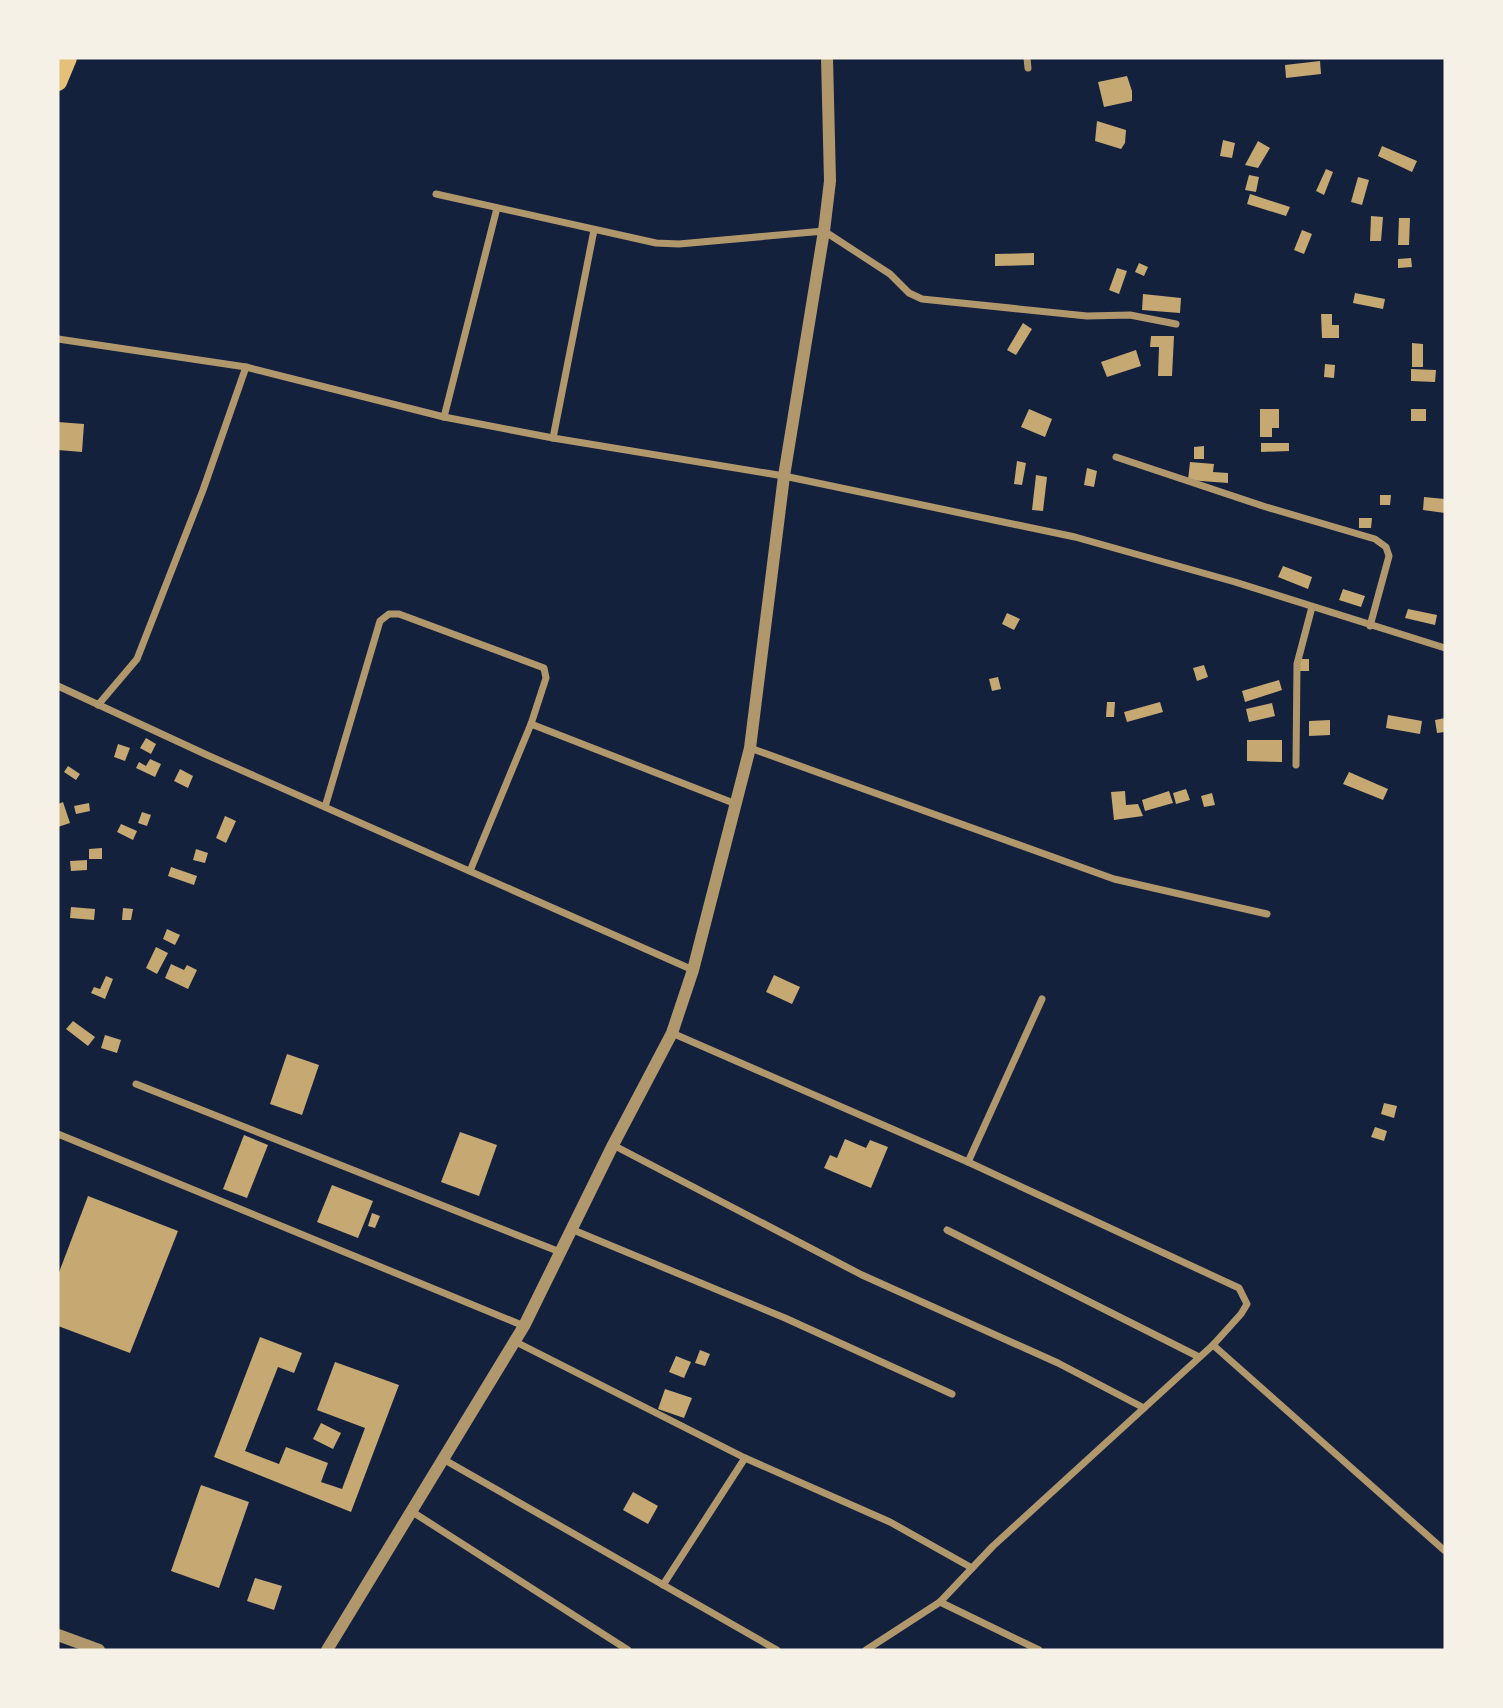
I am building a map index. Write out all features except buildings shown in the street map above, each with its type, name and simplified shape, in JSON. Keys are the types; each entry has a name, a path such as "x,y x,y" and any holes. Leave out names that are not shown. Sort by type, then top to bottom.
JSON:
{"main road":[{"path":"58,82 68,58"}],"street":[{"path":"327,1650 524,1326 613,1145 672,1033 693,970 750,748 784,476 830,181 827,58"},
{"path":"1027,58 1028,68"},
{"path":"436,194 656,243 679,244 824,231 890,274 909,293 922,299 1078,315 1130,315 1177,324"},
{"path":"444,417 497,208"},
{"path":"553,438 594,229"},
{"path":"58,339 246,367 444,417 784,476 1075,537 1445,648"},
{"path":"99,705 137,659 198,502 246,367"},
{"path":"1116,457 1266,507 1375,539 1386,547 1389,556 1370,626"},
{"path":"1296,765 1297,664 1312,607"},
{"path":"325,807 380,621 389,614 400,614 544,668 546,678 531,724 470,871"},
{"path":"58,686 693,970"},
{"path":"531,724 736,804"},
{"path":"750,748 1114,879 1267,914"},
{"path":"968,1162 1042,999"},
{"path":"672,1033 968,1162 1239,1288 1247,1304 1213,1345 972,1568 940,1602 866,1650"},
{"path":"136,1084 560,1252"},
{"path":"58,1134 524,1326"},
{"path":"613,1145 862,1275 1058,1363 1144,1408"},
{"path":"571,1229 785,1318 952,1394"},
{"path":"947,1230 1199,1357"},
{"path":"514,1342 745,1458 890,1522 972,1568"},
{"path":"1213,1345 1445,1551"},
{"path":"663,1585 745,1458"},
{"path":"443,1459 777,1650"},
{"path":"411,1511 628,1650"},
{"path":"940,1602 1039,1650"},
{"path":"58,1634 99,1650"}]}
